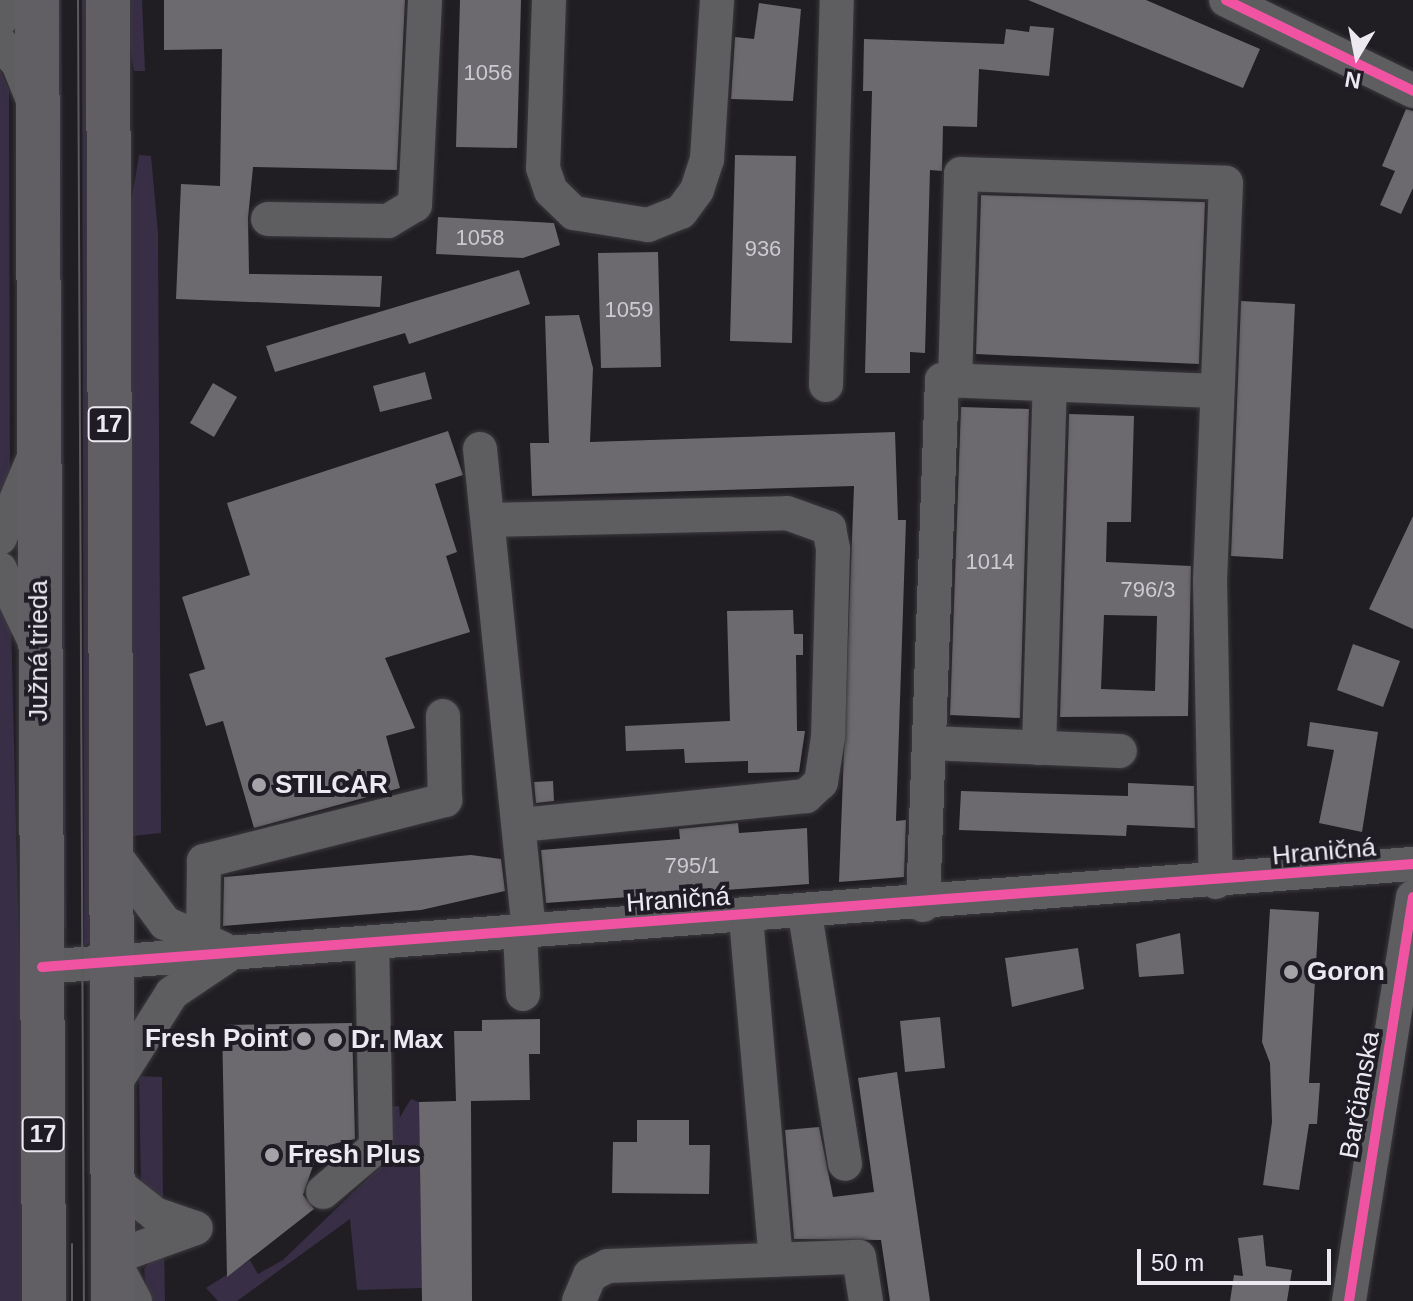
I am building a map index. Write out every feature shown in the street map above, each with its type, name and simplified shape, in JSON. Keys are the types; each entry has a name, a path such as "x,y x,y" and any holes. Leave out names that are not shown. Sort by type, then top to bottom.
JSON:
{"main road":[{"name":"Južná trieda","path":"37,0 42,967 40,1292"},
{"name":"17","path":"108,0 113,1301"}],"street":[{"path":"0,20 15,0"},
{"path":"268,219 388,221 415,205 425,0"},
{"path":"549,0 543,168 551,191 574,213 648,225 681,212 697,190 707,159 717,0"},
{"path":"826,385 837,0"},
{"path":"1226,0 1413,91"},
{"path":"0,43 28,79 37,114"},
{"path":"955,381 961,174 1226,183 1210,580 1216,882"},
{"path":"923,905 942,380 1217,391"},
{"path":"1039,748 1050,385"},
{"path":"0,538 38,441"},
{"path":"480,449 519,825 524,933 523,994"},
{"path":"488,520 787,513 829,528 833,549 828,737 821,782 806,796 519,825"},
{"path":"0,569 16,589 39,655"},
{"path":"219,947 204,861 445,800 443,716"},
{"path":"929,743 1120,751"},
{"path":"110,848 148,907 219,947"},
{"name":"Hraničná","path":"42,967 110,963 219,947 372,943 805,914 1413,864"},
{"name":"Barčianska","path":"1349,1301 1409,972 1413,897"},
{"path":"805,914 845,1164"},
{"path":"746,918 776,1260"},
{"path":"323,1192 376,1147 386,997 372,943"},
{"path":"112,1089 172,993 219,947"},
{"path":"112,1180 155,1214 196,1228 112,1258 135,1301"},
{"path":"579,1301 590,1275 608,1266 859,1257 866,1301"}],"shaded area":[{"path":"54,0 61,0 66,930 62,919"},
{"path":"82,0 92,0 93,940 84,946"},
{"path":"122,0 142,0 145,71 134,71"},
{"path":"0,69 9,90 10,482 0,521"},
{"path":"139,155 151,156 158,233 161,833 132,836 130,211"},
{"path":"0,589 11,620 27,1281 21,1301 0,1301"},
{"path":"139,1076 162,1077 163,1207 141,1190"},
{"path":"411,1099 419,1102 422,1288 357,1290 350,1219 237,1301 218,1301 206,1288 250,1260 258,1274 283,1260 391,1156 390,1107 399,1106 400,1117"},
{"path":"164,1244 165,1301 148,1301 144,1269"}],"building":[{"path":"164,0 405,0 397,170 253,167 248,218 249,274 382,276 380,307 176,299 181,184 220,186 222,49 164,50"},
{"path":"460,0 521,0 517,148 456,147"},
{"path":"1028,0 1146,0 1260,49 1243,88"},
{"path":"759,3 801,9 793,101 731,99 735,37 754,39"},
{"path":"1030,26 1054,28 1049,76 979,69 977,127 943,126 942,171 930,170 925,353 910,352 910,373 865,373 872,91 863,91 864,39 1004,44 1006,29 1029,32"},
{"path":"1406,109 1413,111 1413,188 1401,214 1380,205 1395,171 1382,166"},
{"path":"735,155 796,156 792,343 730,341"},
{"path":"981,195 1205,202 1199,364 976,354"},
{"path":"438,217 554,223 560,245 523,258 436,254"},
{"path":"658,252 661,367 601,368 598,253"},
{"path":"519,270 530,304 409,344 405,333 275,372 266,346"},
{"path":"1241,301 1295,304 1283,559 1231,556"},
{"path":"579,315 593,368 590,442 895,432 898,520 906,520 896,821 906,820 904,877 839,882 854,486 532,496 530,443 549,443 545,316"},
{"path":"425,372 432,399 380,412 373,386"},
{"path":"213,383 237,397 214,437 190,423"},
{"path":"961,407 1029,409 1020,718 950,715"},
{"path":"1069,414 1134,416 1131,522 1107,522 1106,562 1191,566 1188,716 1060,717","holes":["1104,615 1157,616 1155,691 1101,689"]},
{"path":"448,431 463,475 435,484 457,552 446,556 470,632 385,658 415,728 386,736 400,788 254,828 223,721 206,726 189,674 205,669 182,597 250,575 227,503"},
{"path":"1413,516 1413,629 1369,609"},
{"path":"793,610 794,634 803,634 803,655 796,655 797,731 805,731 799,772 748,773 748,761 685,763 684,749 626,751 625,726 730,721 727,611"},
{"path":"1353,644 1400,661 1383,707 1337,690"},
{"path":"1310,722 1378,732 1362,832 1319,823 1334,750 1307,746"},
{"path":"553,781 554,801 536,803 534,782"},
{"path":"1128,783 1194,786 1195,828 1127,825 1126,836 959,830 961,791 1128,796"},
{"path":"738,823 739,833 807,828 809,884 546,903 541,850 680,839 679,829"},
{"path":"471,855 501,859 505,891 421,910 223,926 224,877"},
{"path":"1270,909 1319,912 1309,1083 1320,1083 1317,1124 1309,1124 1299,1190 1263,1185 1272,1122 1270,1063 1262,1042"},
{"path":"1180,933 1184,974 1139,977 1136,944"},
{"path":"1078,948 1084,989 1012,1007 1005,958"},
{"path":"940,1017 945,1068 905,1072 900,1021"},
{"path":"540,1019 540,1054 529,1054 530,1100 471,1101 472,1301 422,1301 419,1102 456,1101 454,1031 482,1031 482,1020"},
{"name":"Fresh Plus","path":"352,1023 355,1139 329,1145 315,1160 303,1195 314,1209 227,1277 222,1025"},
{"path":"897,1072 930,1301 890,1301 881,1240 794,1239 785,1130 819,1127 833,1197 874,1192 858,1078"},
{"path":"637,1120 689,1120 689,1145 710,1145 709,1194 612,1193 613,1142 637,1142"},
{"path":"1263,1235 1266,1266 1292,1270 1287,1301 1230,1301 1234,1275 1243,1276 1238,1238"}],"tram line":[{"path":"78,0 84,1301"},
{"path":"72,1244 72,1301"}],"cycle path":[{"path":"1226,0 1413,91"},
{"path":"42,967 1413,864"},
{"path":"1349,1301 1413,897"}],"place":[{"name":"STILCAR","path":"259,785"},
{"name":"Goron","path":"1291,972"},
{"name":"Fresh Point","path":"304,1039"},
{"name":"Dr. Max","path":"335,1040"},
{"name":"Fresh Plus","path":"272,1155"}]}
